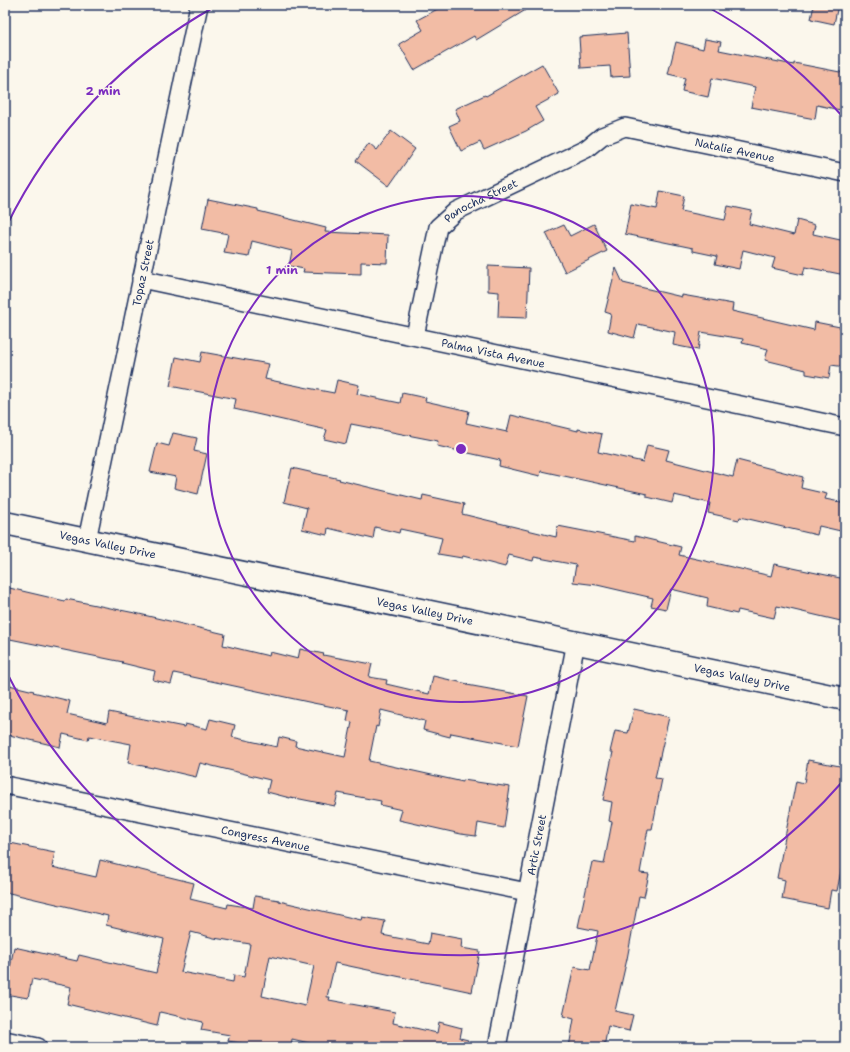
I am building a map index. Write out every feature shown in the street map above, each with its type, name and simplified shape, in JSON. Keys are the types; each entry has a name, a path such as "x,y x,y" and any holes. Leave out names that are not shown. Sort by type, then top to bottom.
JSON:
{"street":[{"name":"Topaz Street","path":"87,540 199,5"},
{"name":"Natalie Avenue","path":"625,127 845,173"},
{"name":"Panocha Street","path":"415,336 438,226 456,211 586,149 602,136 625,127"},
{"name":"Palma Vista Avenue","path":"142,279 845,427"},
{"name":"Vegas Valley Drive","path":"5,523 845,699"},
{"name":"Artic Street","path":"497,1047 576,642"},
{"name":"Congress Avenue","path":"5,786 527,892"},
{"path":"5,1040 38,1047"}],"building":[{"path":"445,5 534,5 476,40 474,36 414,70 399,44 423,30 417,20"},
{"path":"814,5 838,5 834,24 811,19"},
{"path":"627,33 630,76 611,77 610,66 581,68 579,37"},
{"path":"705,39 721,42 719,50 794,65 794,63 845,73 845,111 817,105 815,119 751,107 755,87 712,78 708,97 682,91 685,78 668,74 676,42 703,49"},
{"path":"542,64 559,94 535,107 543,121 526,131 484,150 480,142 461,151 449,126 460,121 455,109 485,95 486,96"},
{"path":"391,131 415,149 389,186 356,161 369,143 377,150"},
{"path":"660,191 684,196 681,211 725,220 728,206 752,211 749,224 794,235 797,220 815,225 813,234 845,241 845,275 805,267 803,275 772,268 775,258 743,250 739,269 715,264 717,256 693,251 693,248 625,234 631,204 657,209"},
{"path":"208,199 258,209 258,211 326,228 325,232 388,235 387,263 361,262 361,274 303,272 304,269 289,266 292,251 252,241 249,257 224,253 228,234 202,229"},
{"path":"594,224 607,251 565,272 546,233 564,225 570,236"},
{"path":"488,266 529,268 527,318 498,317 499,292 488,291"},
{"path":"616,268 623,283 682,297 682,295 733,304 732,311 814,330 815,322 845,328 845,367 831,365 829,378 806,374 806,370 765,360 768,349 742,343 743,339 701,332 698,350 673,345 675,332 638,324 634,338 608,331 611,314 605,312"},
{"path":"202,352 269,364 265,379 308,388 334,393 337,380 359,385 357,394 400,403 402,393 426,398 425,401 469,411 466,423 507,432 511,415 578,431 578,429 602,434 598,452 643,462 647,445 669,450 666,460 733,477 737,460 803,477 801,488 827,494 825,499 845,503 845,532 819,526 817,535 740,517 739,520 708,513 710,503 674,495 672,503 647,497 647,494 541,471 540,476 499,466 500,460 437,446 438,441 351,424 346,444 324,439 327,430 234,409 236,399 170,386 176,357 200,362"},
{"path":"173,433 197,438 194,451 207,454 198,494 174,488 176,477 150,472 157,443 169,446"},
{"path":"292,468 422,500 423,495 464,504 462,514 556,537 558,526 635,541 635,536 681,547 679,555 771,576 774,564 845,579 845,622 777,606 774,618 738,610 737,614 707,607 708,598 671,589 666,609 651,606 653,598 597,585 573,582 576,565 534,557 533,561 509,555 505,567 463,556 462,558 438,554 442,538 400,529 399,533 375,527 373,539 328,528 327,535 302,529 307,508 284,502"},
{"path":"5,587 65,601 66,599 135,613 225,634 223,645 269,656 270,652 298,659 300,649 372,664 369,677 387,680 386,684 429,694 433,676 468,684 467,685 528,696 518,746 451,733 450,737 423,730 425,721 381,710 378,727 376,726 369,761 463,782 463,780 510,787 504,828 478,823 476,836 461,834 399,820 402,810 380,805 381,801 338,793 335,806 290,798 267,792 270,780 200,763 196,777 128,763 131,744 89,736 88,740 63,734 60,747 5,734 5,684 70,701 67,714 107,723 109,712 184,727 185,724 207,729 210,719 235,725 232,737 277,747 279,737 296,741 295,746 345,757 352,722 347,721 349,710 174,673 171,684 153,680 155,671 122,663 123,662 5,638"},
{"path":"634,709 669,717 655,778 662,779 652,829 648,829 640,873 649,874 644,897 639,896 615,1011 633,1015 629,1031 608,1026 604,1047 569,1047 574,1019 563,1016 574,967 590,970 598,931 578,927 592,862 604,864 612,822 609,821 612,802 603,800 613,752 610,752 615,731 628,733"},
{"path":"808,760 845,767 845,851 837,891 831,890 828,908 782,899 785,880 777,878 796,781 804,783"},
{"path":"5,842 55,852 52,867 96,877 100,860 194,883 190,899 227,908 228,904 253,908 255,896 279,900 361,920 362,917 385,921 382,935 428,944 430,933 462,939 461,948 480,951 472,992 335,963 327,997 330,997 329,1000 395,1012 393,1023 437,1033 439,1022 462,1028 460,1038 468,1040 467,1047 326,1047 292,1039 291,1047 264,1047 228,1041 230,1035 201,1030 203,1022 160,1012 157,1026 67,1004 71,987 32,979 28,998 5,994 14,947 77,961 79,955 156,973 164,939 106,925 108,916 5,892","holes":["191,932 214,938 250,944 244,977 234,975 233,982 181,972","270,956 314,966 305,1006 262,996"]}]}
